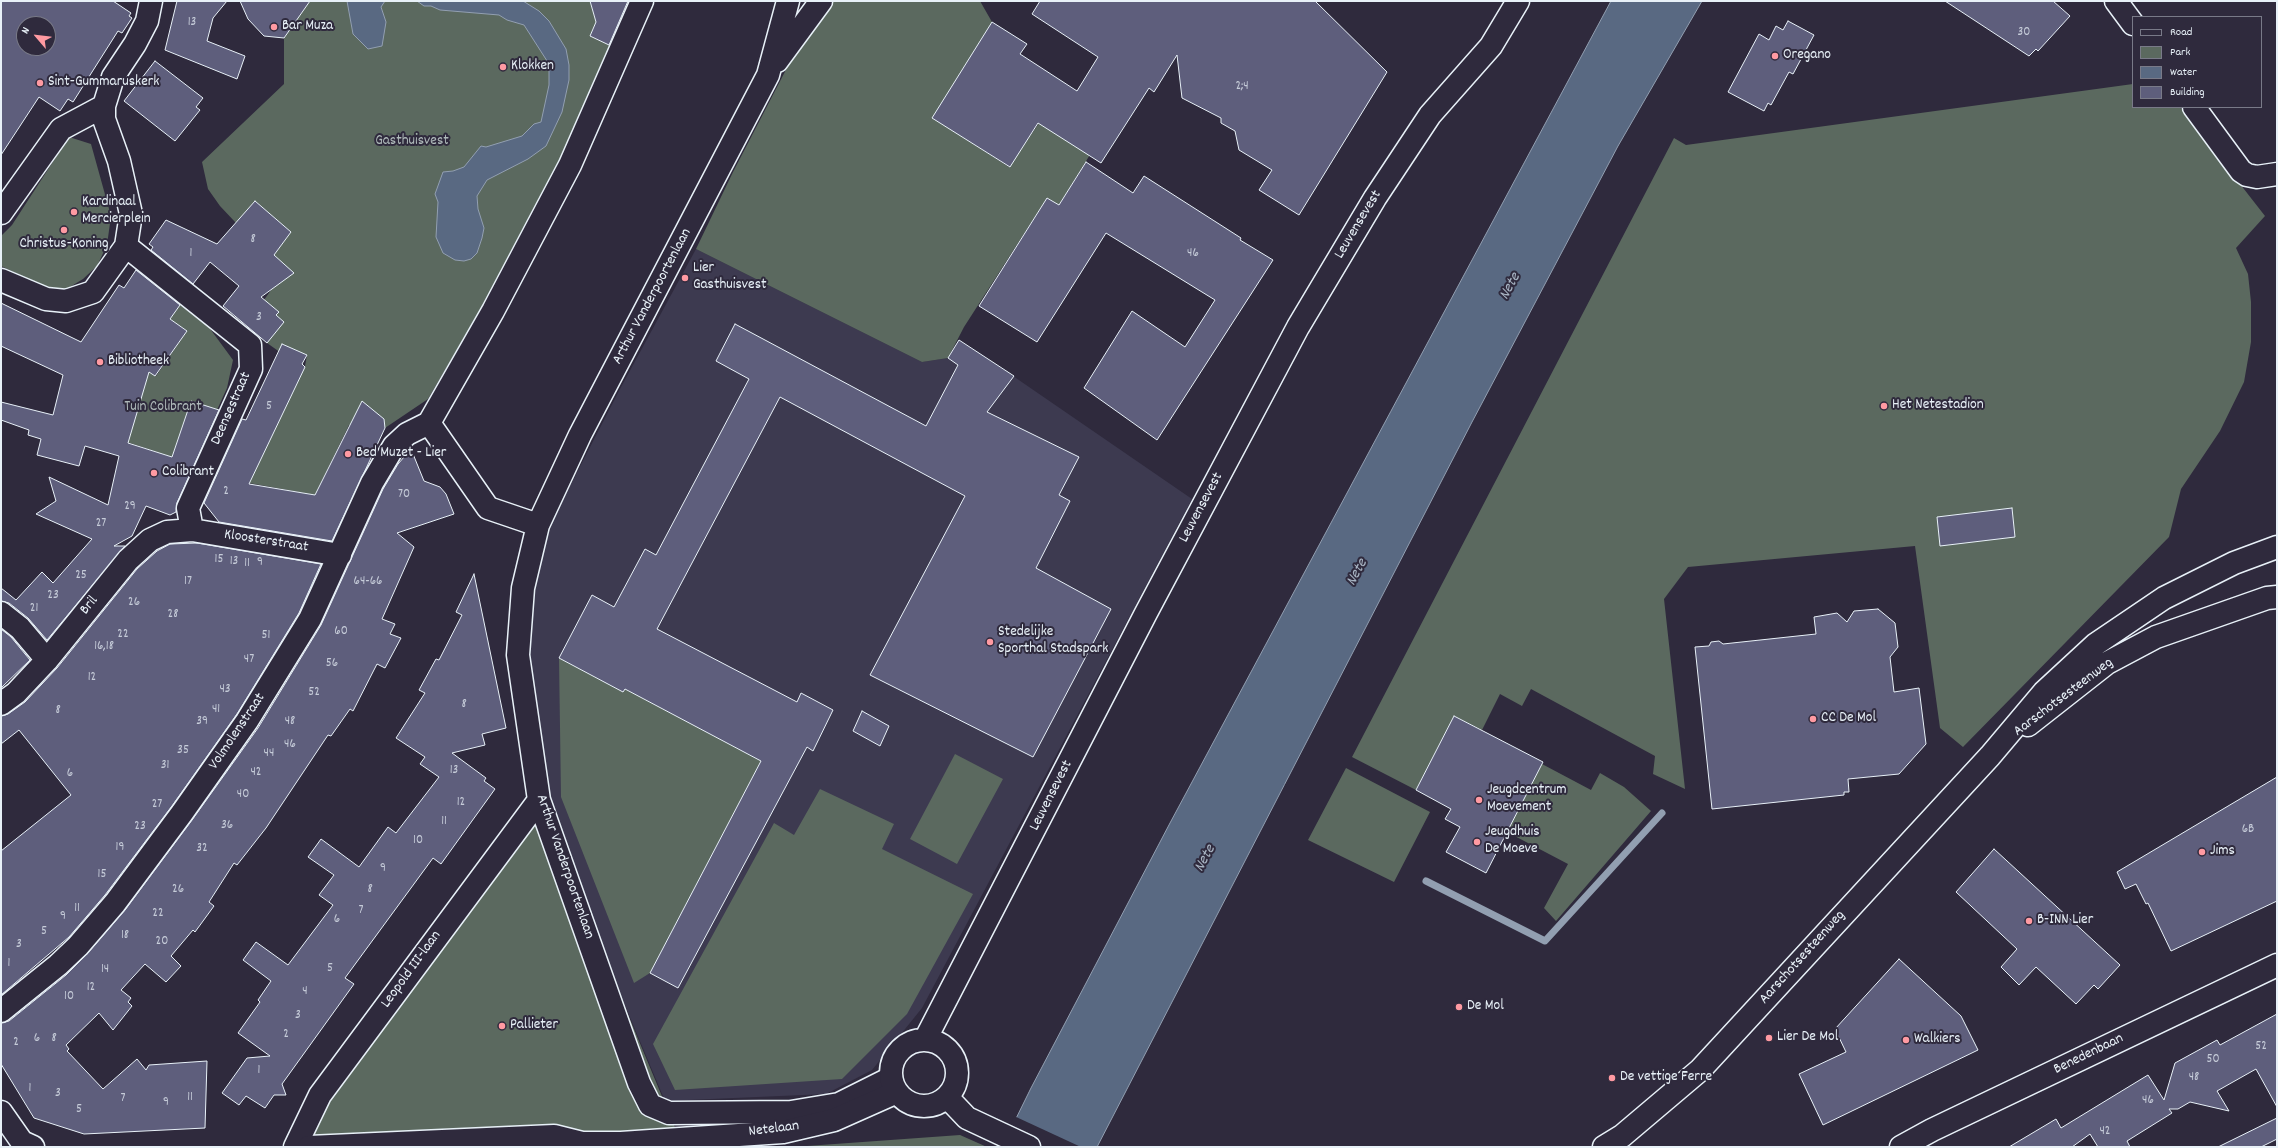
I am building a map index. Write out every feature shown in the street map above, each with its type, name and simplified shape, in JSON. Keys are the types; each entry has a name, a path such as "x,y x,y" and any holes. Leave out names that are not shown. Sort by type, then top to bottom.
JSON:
{"street":[{"path":"1,280 46,299 66,301 93,292 126,246 131,214 119,161 104,119 104,106 113,77 136,44 147,21 151,1"},
{"path":"538,526 488,508 429,423 493,311 570,165 642,1"},
{"name":"Arthur Vanderpoortenlaan","path":"771,70 788,1"},
{"name":"Arthur Vanderpoortenlaan","path":"639,1083 539,800 518,655 523,588 538,526 580,435 771,70 821,1"},
{"name":"Leuvensevest","path":"925,1040 1146,613 1298,327 1375,198 1430,115 1491,46 1518,1"},
{"path":"2116,1 2132,23"},
{"path":"1,213 61,129 104,106"},
{"path":"2195,108 2241,171 2247,175 2257,177 2277,174"},
{"name":"Deensestraat","path":"126,246 250,345 251,369 188,508 192,530"},
{"name":"Volmolenstraat","path":"1,1011 58,965 78,946 115,903 182,813 289,656 310,619 372,483 394,446 408,434 429,423"},
{"name":"Kloosterstraat","path":"192,530 340,555"},
{"name":"Bril","path":"1,704 16,693 47,660 128,560 150,540 167,532 192,530"},
{"name":"Aarschotsesteenweg","path":"1604,1147 1633,1127 1700,1070 1990,756 2044,692 2096,644 2164,598 2234,563 2277,547"},
{"name":"Aarschotsesteenweg","path":"1990,756 2107,663 2156,637 2267,598 2277,597"},
{"path":"1,613 20,628 47,660"},
{"name":"Leopold III-laan","path":"295,1147 320,1095 539,800"},
{"name":"Benedenbaan","path":"1901,1147 1932,1130 2277,965"},
{"path":"925,1040 940,1044 948,1051 955,1063 957,1074 952,1089 947,1097 937,1103 917,1106 908,1102 894,1085 892,1064 901,1050 917,1041 925,1040"},
{"name":"Netelaan","path":"639,1083 650,1105 669,1113 720,1114 791,1112 839,1104 894,1085"},
{"name":"Netelaan","path":"309,1147 554,1136 582,1143 621,1143 783,1132 834,1120 894,1085"},
{"path":"947,1097 967,1118 1029,1147"},
{"path":"1,1112 22,1142 33,1147"}],"shaded area":[{"path":"696,249 922,362 948,358 1001,392 1013,376 1192,499 922,1008 872,1070 826,1094 665,1101 539,800 518,655 531,592 554,517 620,389"}],"green space":[{"name":"Gasthuisvest","path":"310,1 590,1 596,22 590,36 611,46 560,165 495,285 428,399 385,428 349,425 315,495 249,483 305,366 307,355 284,355 267,343 278,312 264,300 271,290 274,255 291,232 255,201 236,223 220,206 208,189 202,162 284,84 284,38"},
{"path":"833,1 980,1 992,22 933,118 1009,167 1039,123 1091,153 1059,205 1047,198 964,327 948,358 922,362 696,249 733,172 791,60"},
{"name":"Het Netestadion","path":"2132,84 2132,108 2181,108 2265,216 2236,248 2248,274 2251,302 2251,342 2244,382 2220,431 2181,489 2169,537 1963,747 1940,728 1915,546 1688,567 1664,599 1685,789 1653,774 1655,756 1531,689 1522,706 1500,694 1482,730 1454,716 1416,790 1352,757 1674,138 1686,145"},
{"path":"69,137 91,144 111,216 107,245 97,266 83,279 65,290 43,286 1,266 1,236 12,225"},
{"name":"Tuin Colibrant","path":"180,305 208,326 233,360 227,388 217,410 191,401 172,457 124,441 148,371 156,376 187,331 170,319"},
{"path":"559,658 623,692 625,689 761,761 650,973 634,983 561,797"},
{"path":"955,754 1003,779 957,864 910,839"},
{"path":"1542,764 1591,790 1600,773 1624,787 1651,811 1556,921 1544,908 1568,864 1507,832"},
{"path":"1346,768 1430,812 1394,882 1308,840"},
{"path":"820,789 894,824 882,849 973,894 907,1014 842,1079 675,1090 653,1044 774,823 794,835"},
{"path":"539,800 683,1147 295,1147"},
{"path":"960,1135 987,1147 793,1147"}],"water":[{"path":"347,1 385,1 381,7 386,22 382,46 368,49 353,34"},
{"path":"417,1 523,1 539,11 549,21 566,49 569,65 569,80 562,112 546,146 528,159 487,180 477,196 478,209 484,228 482,238 477,253 471,259 464,261 455,260 443,253 436,237 438,202 435,194 443,172 453,171 464,167 481,146 486,147 522,136 534,124 541,122 549,85 549,64 524,25 507,20 499,15 440,10 431,6 424,6"},
{"name":"Nete","path":"1611,1 1702,1 1618,146 1472,422 1097,1147 1002,1147 1031,1088 1170,823"}],"pier":[{"path":"1014,1116 1081,1147 1000,1147"}],"building":[{"name":"Sint-Gummaruskerk","path":"1,1 113,1 131,13 129,16 132,18 122,33 118,31 73,102 68,99 60,111 39,97 1,155"},
{"path":"177,1 227,1 213,18 207,41 245,56 237,79 165,50"},
{"name":"Bar Muza","path":"240,1 310,1 284,38 264,36 248,19"},
{"path":"590,1 628,1 609,45 590,36 596,22"},
{"path":"1040,1 1315,1 1387,72 1299,215 1259,190 1272,170 1239,150 1235,131 1221,123 1221,118 1182,98 1177,55 1154,92 1149,88 1101,163 1038,123 1010,167 932,118 992,22 1027,44 1020,54 1077,91 1098,57 1032,14"},
{"path":"1945,1 2053,1 2070,16 2038,51 2036,49 2029,56"},
{"name":"Oregano","path":"1788,21 1814,35 1793,74 1789,72 1771,105 1768,103 1764,111 1728,92 1759,34 1769,40 1776,26 1783,30"},
{"path":"155,61 203,98 196,107 200,110 175,141 124,101"},
{"path":"1086,162 1133,193 1144,176 1241,238 1240,240 1273,260 1157,440 1084,388 1132,311 1185,347 1215,300 1106,233 1037,342 979,306 1047,198 1059,205"},
{"path":"255,201 291,232 274,255 294,273 261,297 279,312 276,315 284,322 267,343 223,306 239,286 210,262 193,284 151,250 153,247 149,244 166,220 217,244"},
{"path":"136,270 180,305 170,319 187,331 155,376 149,372 128,443 172,457 191,401 219,410 177,503 176,512 170,515 146,506 132,536 114,546 125,546 47,640 28,618 9,603 1,601 1,588 16,600 42,572 53,583 92,539 36,514 56,501 49,477 108,505 119,456 85,446 79,466 37,455 41,439 28,435 29,430 1,420 1,402 53,415 63,375 1,346 1,303 81,342 119,285 124,288"},
{"path":"735,324 926,426 958,365 948,358 959,340 1014,376 987,412 1079,457 1059,495 1070,501 1036,568 1111,609 1033,757 870,675 965,496 780,397 657,629 797,702 801,693 833,710 813,751 807,747 678,988 650,973 761,761 625,689 623,692 559,658 592,595 614,607 645,549 656,555 749,379 716,361"},
{"path":"282,344 307,355 302,364 305,367 249,484 315,495 362,401 384,419 385,428 332,541 219,522 204,503 242,419 246,420"},
{"path":"411,449 424,481 440,487 446,494 454,514 397,533 414,547 382,619 395,624 390,634 401,638 385,668 377,664 353,711 350,709 331,736 328,735 266,828 237,865 234,863 209,902 214,906 195,932 193,930 171,956 181,966 166,982 145,964 121,990 131,998 128,1002 132,1006 113,1030 99,1013 66,1045 69,1049 67,1051 103,1089 137,1059 146,1070 149,1065 207,1061 205,1128 84,1134 34,1118 1,1064 1,1023 9,1021 66,975 87,954 125,910 258,728 321,625 383,489 398,464"},
{"path":"2012,508 2015,537 1940,546 1937,517"},
{"path":"197,543 321,564 299,613 237,714 172,806 105,895 69,937 1,995 1,851 71,795 19,730 1,744 1,716 8,714 25,702 57,668 137,569 157,551 170,544"},
{"path":"474,574 506,728 482,734 485,745 452,753 486,778 484,781 495,789 441,864 433,858 345,978 354,984 282,1084 286,1095 274,1095 265,1108 246,1096 239,1105 222,1093 247,1058 270,1056 238,1033 260,1002 258,1000 271,981 243,960 256,942 288,965 333,905 319,895 334,875 308,857 321,839 359,867 388,827 396,833 439,777 420,764 425,757 396,738 425,693 419,690 436,659 439,660 462,615 456,612"},
{"name":"CC De Mol","path":"1878,609 1895,623 1898,647 1890,657 1894,692 1919,688 1926,744 1899,774 1848,779 1849,792 1844,792 1844,795 1712,809 1695,647 1709,646 1711,642 1719,641 1723,644 1816,634 1814,617 1837,613 1847,622 1854,611"},
{"path":"1,629 11,637 30,660 1,688"},
{"path":"862,711 889,726 880,746 853,731"},
{"name":"Jeugdcentrum Moevement","path":"1454,716 1543,762 1486,873 1446,852 1460,827 1445,819 1451,809 1416,790"},
{"path":"2277,777 2277,901 2171,951 2148,903 2146,904 2136,884 2125,889 2117,872"},
{"name":"B-INN Lier","path":"1994,849 2120,965 2098,989 2094,985 2076,1004 2036,967 2019,985 2001,967 2017,949 1956,892"},
{"name":"Walkiers","path":"1899,959 1961,1016 1978,1050 1823,1125 1799,1074 1846,1052 1835,1029"},
{"path":"2277,1014 2277,1107 2256,1069 2217,1091 2229,1111 2190,1102 2178,1109 2169,1109 2172,1113 2127,1141 2130,1147 2098,1147 2090,1134 2072,1147 2009,1147 2056,1119 2061,1128 2148,1075 2164,1100 2175,1063 2217,1040 2220,1045"},
{"path":"2277,1118 2277,1139 2261,1147 2218,1147"}],"waterway":[{"path":"1426,881 1545,941 1662,813"}],"place":[{"name":"Bar Muza","path":"274,27"},
{"name":"Oregano","path":"1775,56"},
{"name":"Klokken","path":"503,67"},
{"name":"Sint-Gummaruskerk","path":"40,83"},
{"name":"Kardinaal Mercierplein","path":"74,212"},
{"name":"Christus-Koning","path":"64,230"},
{"name":"Lier Gasthuisvest","path":"685,278"},
{"name":"Bibliotheek","path":"100,362"},
{"name":"Het Netestadion","path":"1884,406"},
{"name":"Bed Muzet - Lier","path":"348,454"},
{"name":"Colibrant","path":"154,473"},
{"name":"Stedelijke Sporthal Stadspark","path":"990,642"},
{"name":"CC De Mol","path":"1813,719"},
{"name":"Jeugdcentrum Moevement","path":"1479,800"},
{"name":"Jeugdhuis De Moeve","path":"1477,842"},
{"name":"Jims","path":"2202,852"},
{"name":"B-INN Lier","path":"2029,921"},
{"name":"De Mol","path":"1459,1007"},
{"name":"Pallieter","path":"502,1026"},
{"name":"Lier De Mol","path":"1769,1038"},
{"name":"Walkiers","path":"1906,1040"},
{"name":"De vettige Ferre","path":"1612,1078"}]}
